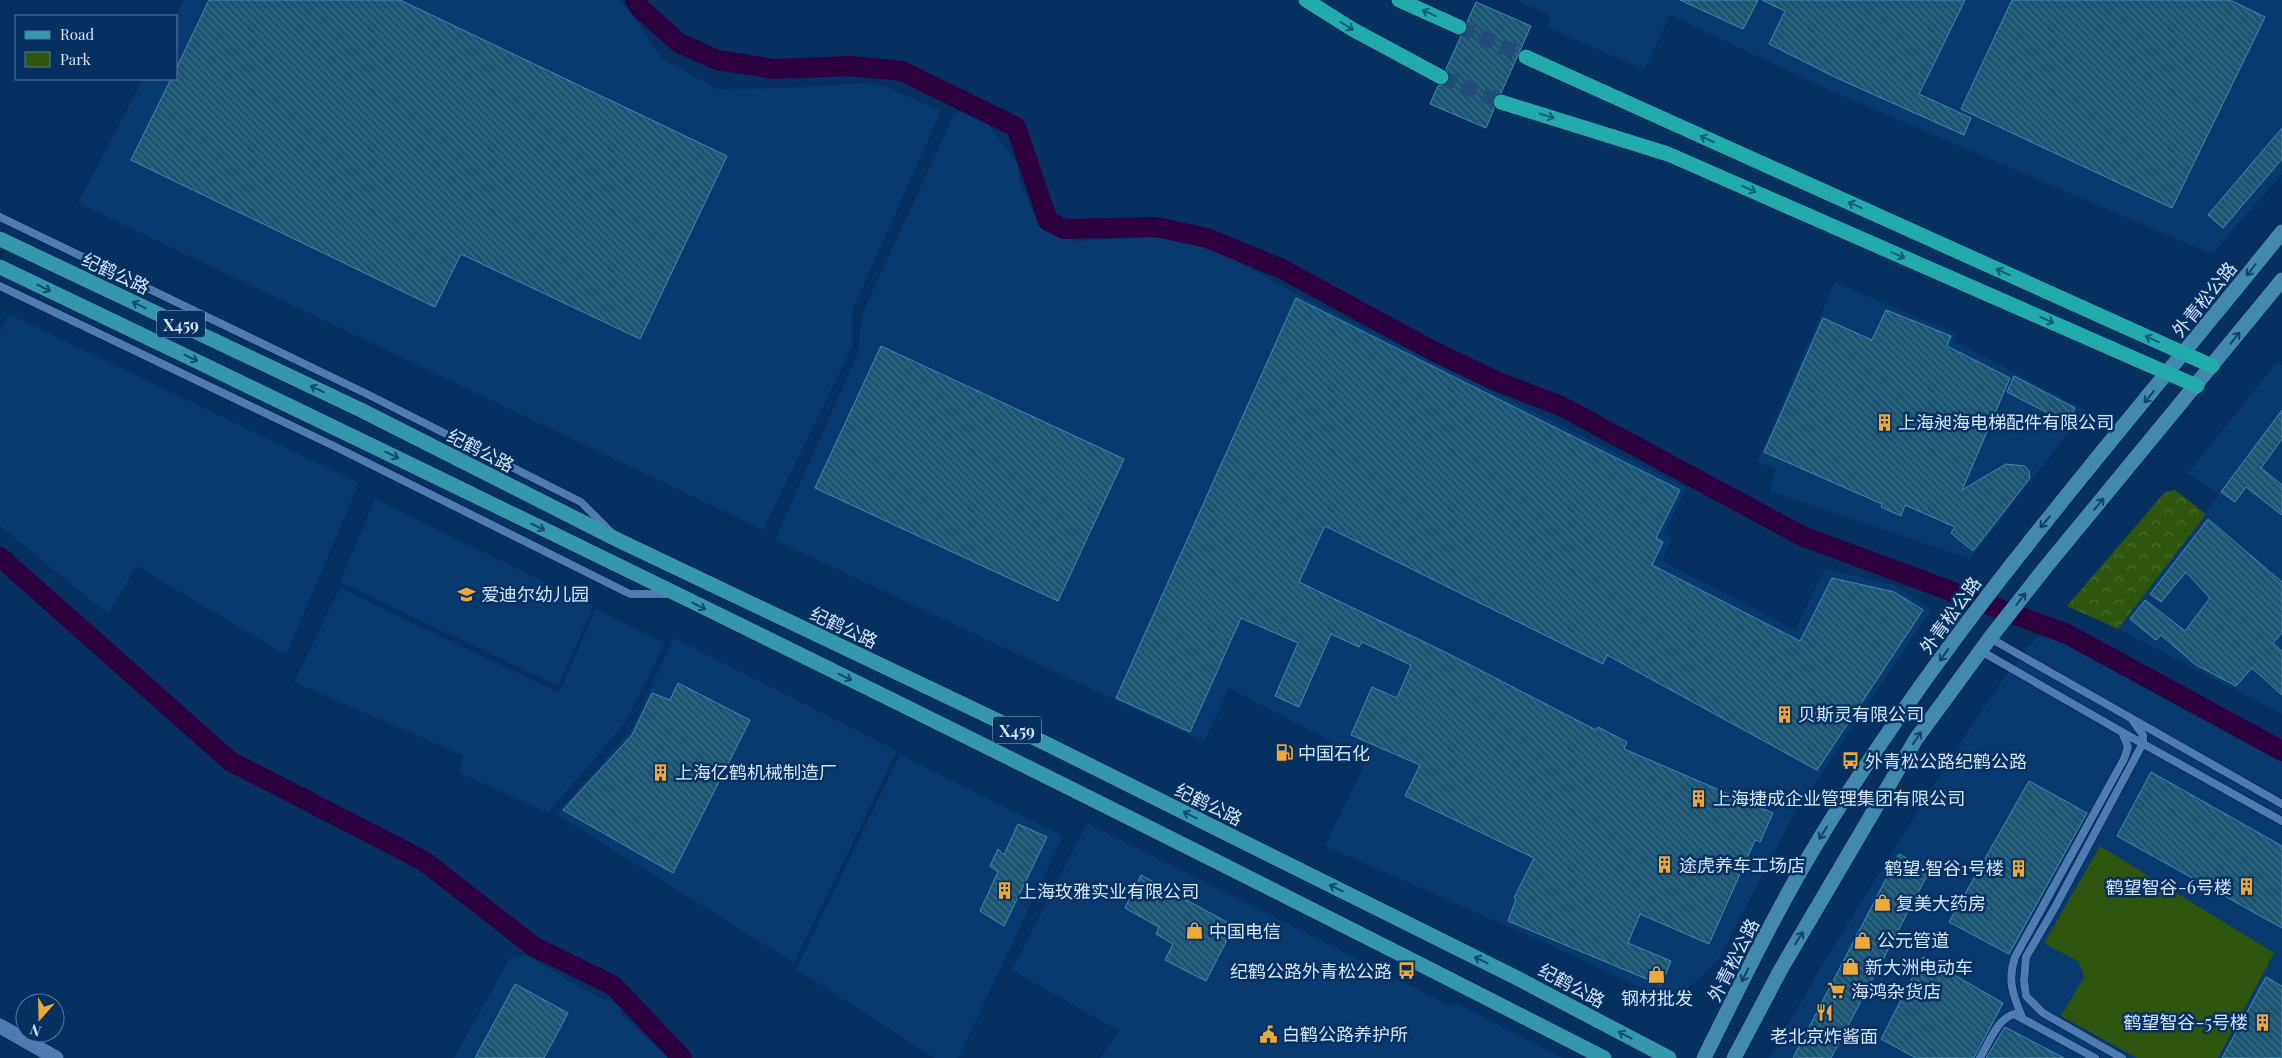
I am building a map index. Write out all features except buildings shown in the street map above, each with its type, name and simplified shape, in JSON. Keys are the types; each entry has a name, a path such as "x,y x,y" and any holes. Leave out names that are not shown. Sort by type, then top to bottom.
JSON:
{"highway":[{"path":"1306,0 1352,29 1442,76"},
{"path":"1399,0 1459,27"},
{"path":"1526,57 2212,366"},
{"path":"1501,102 1668,154 2197,386"}],"main road":[{"name":"外青松公路","path":"1704,1058 1755,956 1819,840 1862,772 1972,615 2019,554 2185,354 2282,232"},
{"name":"纪鹤公路","path":"0,239 361,410 620,541 1047,744 1513,976 1668,1058"},
{"name":"X459","path":"0,267 348,434 1033,768 1604,1058"},
{"path":"1734,1058 1781,969 1916,739 2045,568 2197,386 2282,280"}],"street":[{"path":"0,1026 56,1058"}],"lane":[{"path":"0,217 367,394 581,502 620,541"},
{"path":"0,286 338,448 630,594 675,594"},
{"path":"1989,640 2282,804"},
{"path":"1989,640 2122,732 2282,821"},
{"path":"2122,1058 2043,1013 2026,996 2024,981 2026,957 2054,909 2143,743 2143,735 2133,721"},
{"path":"2022,1017 2012,988 2010,972 2015,957 2124,759 2128,747 2122,732"},
{"path":"1980,1058 2006,1016 2014,1014 2095,1058"}],"shaded area":[{"path":"184,0 618,0 631,13 661,58 717,89 787,88 865,83 888,87 941,111 852,311 852,347 763,530 78,203 142,80 178,80 178,15 176,15"},
{"path":"1516,0 2282,0 2282,174 2212,254 1829,90 1670,15 1644,70 1547,27 1551,16"},
{"path":"964,108 988,124 1017,163 1019,181 1039,225 1075,241 1113,239 1149,233 1206,244 1292,292 1687,488 1664,533 1672,537 1662,561 1795,630 1825,569 1895,585 1931,610 1793,816 1719,959 1699,979 1682,992 1665,999 1541,941 1325,846 1365,764 1333,748 1334,743 1229,688 1204,742 775,540 858,353 863,312 954,115"},
{"path":"1835,282 1956,334 1954,341 2086,410 1970,559 1770,491 1776,469 1757,462"},
{"path":"9,314 359,483 286,655 137,566 108,614 0,526 0,332"},
{"path":"2277,362 2282,365 2282,714 2118,629 2219,495 2188,473"},
{"name":"爱迪尔幼儿园","path":"375,499 593,606 558,686 340,582"},
{"path":"340,588 559,693 596,609 665,643 625,723 548,813 458,772 464,756 294,682"},
{"path":"2037,637 2052,637 2066,642 2162,696 2282,759 2282,1058 1769,1058 1824,962 1964,737 2004,678"},
{"path":"674,638 897,751 794,963 556,814 631,730"},
{"path":"900,755 1063,836 958,1058 935,1058 796,969"},
{"path":"1087,823 1453,1007 1456,1003 1563,1058 1100,1058 1119,1031 1012,970"},
{"path":"525,955 601,999 612,1001 620,1007 622,1016 670,1058 454,1058 510,958"}],"green space":[{"path":"2175,490 2206,514 2118,629 2067,606 2165,492"},
{"path":"2100,846 2274,953 2218,1058 2137,1058 2061,1016 2084,977 2079,962 2044,943"}],"waterway":[{"path":"635,0 640,8 679,43 717,60 774,69 851,66 902,71 1016,127 1048,221 1064,229 1156,227 1207,238 1282,269 1433,351 1496,381 1561,406 1802,536 2067,634 2282,751"},
{"path":"0,557 230,761 424,861 533,946 614,986 682,1058"}],"tunnel":[{"path":"1459,27 1526,57"},
{"path":"1441,77 1501,102"}],"place":[{"name":"上海昶海电梯配件有限公司","path":"1884,422"},
{"name":"爱迪尔幼儿园","path":"467,594"},
{"name":"贝斯灵有限公司","path":"1784,714"},
{"name":"中国石化","path":"1284,753"},
{"name":"外青松公路纪鹤公路","path":"1851,761"},
{"name":"上海亿鹤机械制造厂","path":"661,772"},
{"name":"上海捷成企业管理集团有限公司","path":"1699,798"},
{"name":"途虎养车工场店","path":"1665,865"},
{"name":"鹤望·智谷1号楼","path":"2018,868"},
{"name":"鹤望智谷-6号楼","path":"2246,887"},
{"name":"上海玫雅实业有限公司","path":"1005,891"},
{"name":"复美大药房","path":"1882,903"},
{"name":"中国电信","path":"1195,931"},
{"name":"公元管道","path":"1863,940"},
{"name":"新大洲电动车","path":"1851,967"},
{"name":"纪鹤公路外青松公路","path":"1406,971"},
{"name":"钢材批发","path":"1657,975"},
{"name":"海鸿杂货店","path":"1837,991"},
{"name":"老北京炸酱面","path":"1824,1013"},
{"name":"鹤望智谷-5号楼","path":"2262,1022"},
{"name":"白鹤公路养护所","path":"1268,1034"}]}
